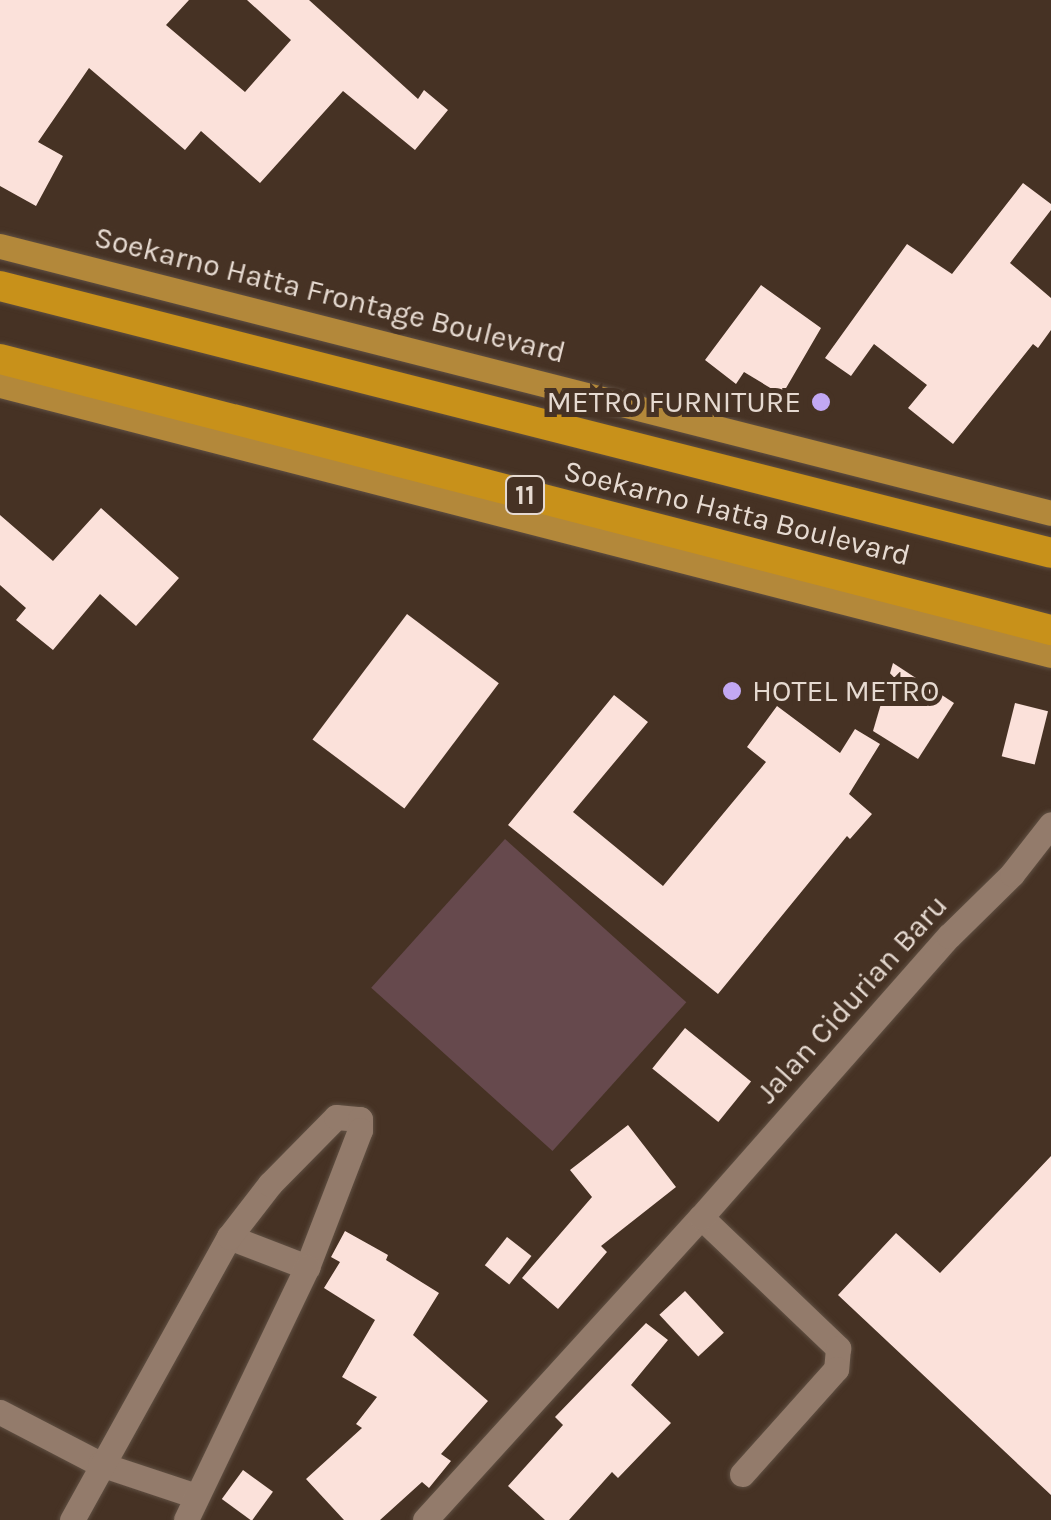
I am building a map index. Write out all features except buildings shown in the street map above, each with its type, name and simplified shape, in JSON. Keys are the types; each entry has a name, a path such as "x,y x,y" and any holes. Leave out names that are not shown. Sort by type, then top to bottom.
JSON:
{"highway":[{"path":"0,268 47,298"},
{"name":"Soekarno Hatta Boulevard","path":"0,286 1051,553"},
{"name":"Soekarno Hatta Boulevard","path":"0,360 1051,630"},
{"path":"362,476 416,467"}],"main road":[{"name":"Soekarno Hatta Frontage Boulevard","path":"0,246 1051,513"},
{"path":"0,385 1051,654"}],"street":[{"name":"Jalan Cidurian Baru","path":"425,1520 701,1217 948,936 1012,874 1051,824"},
{"path":"0,1412 100,1464 191,1508 307,1267 360,1130 360,1119 336,1116 270,1184 229,1237 100,1464 72,1520"},
{"path":"701,1217 838,1348 836,1369 742,1474"},
{"path":"229,1237 307,1267"}],"shaded area":[{"path":"505,839 686,1002 553,1151 371,988"}],"place":[{"name":"METRO FURNITURE","path":"821,402"},
{"name":"HOTEL METRO","path":"732,691"}]}
